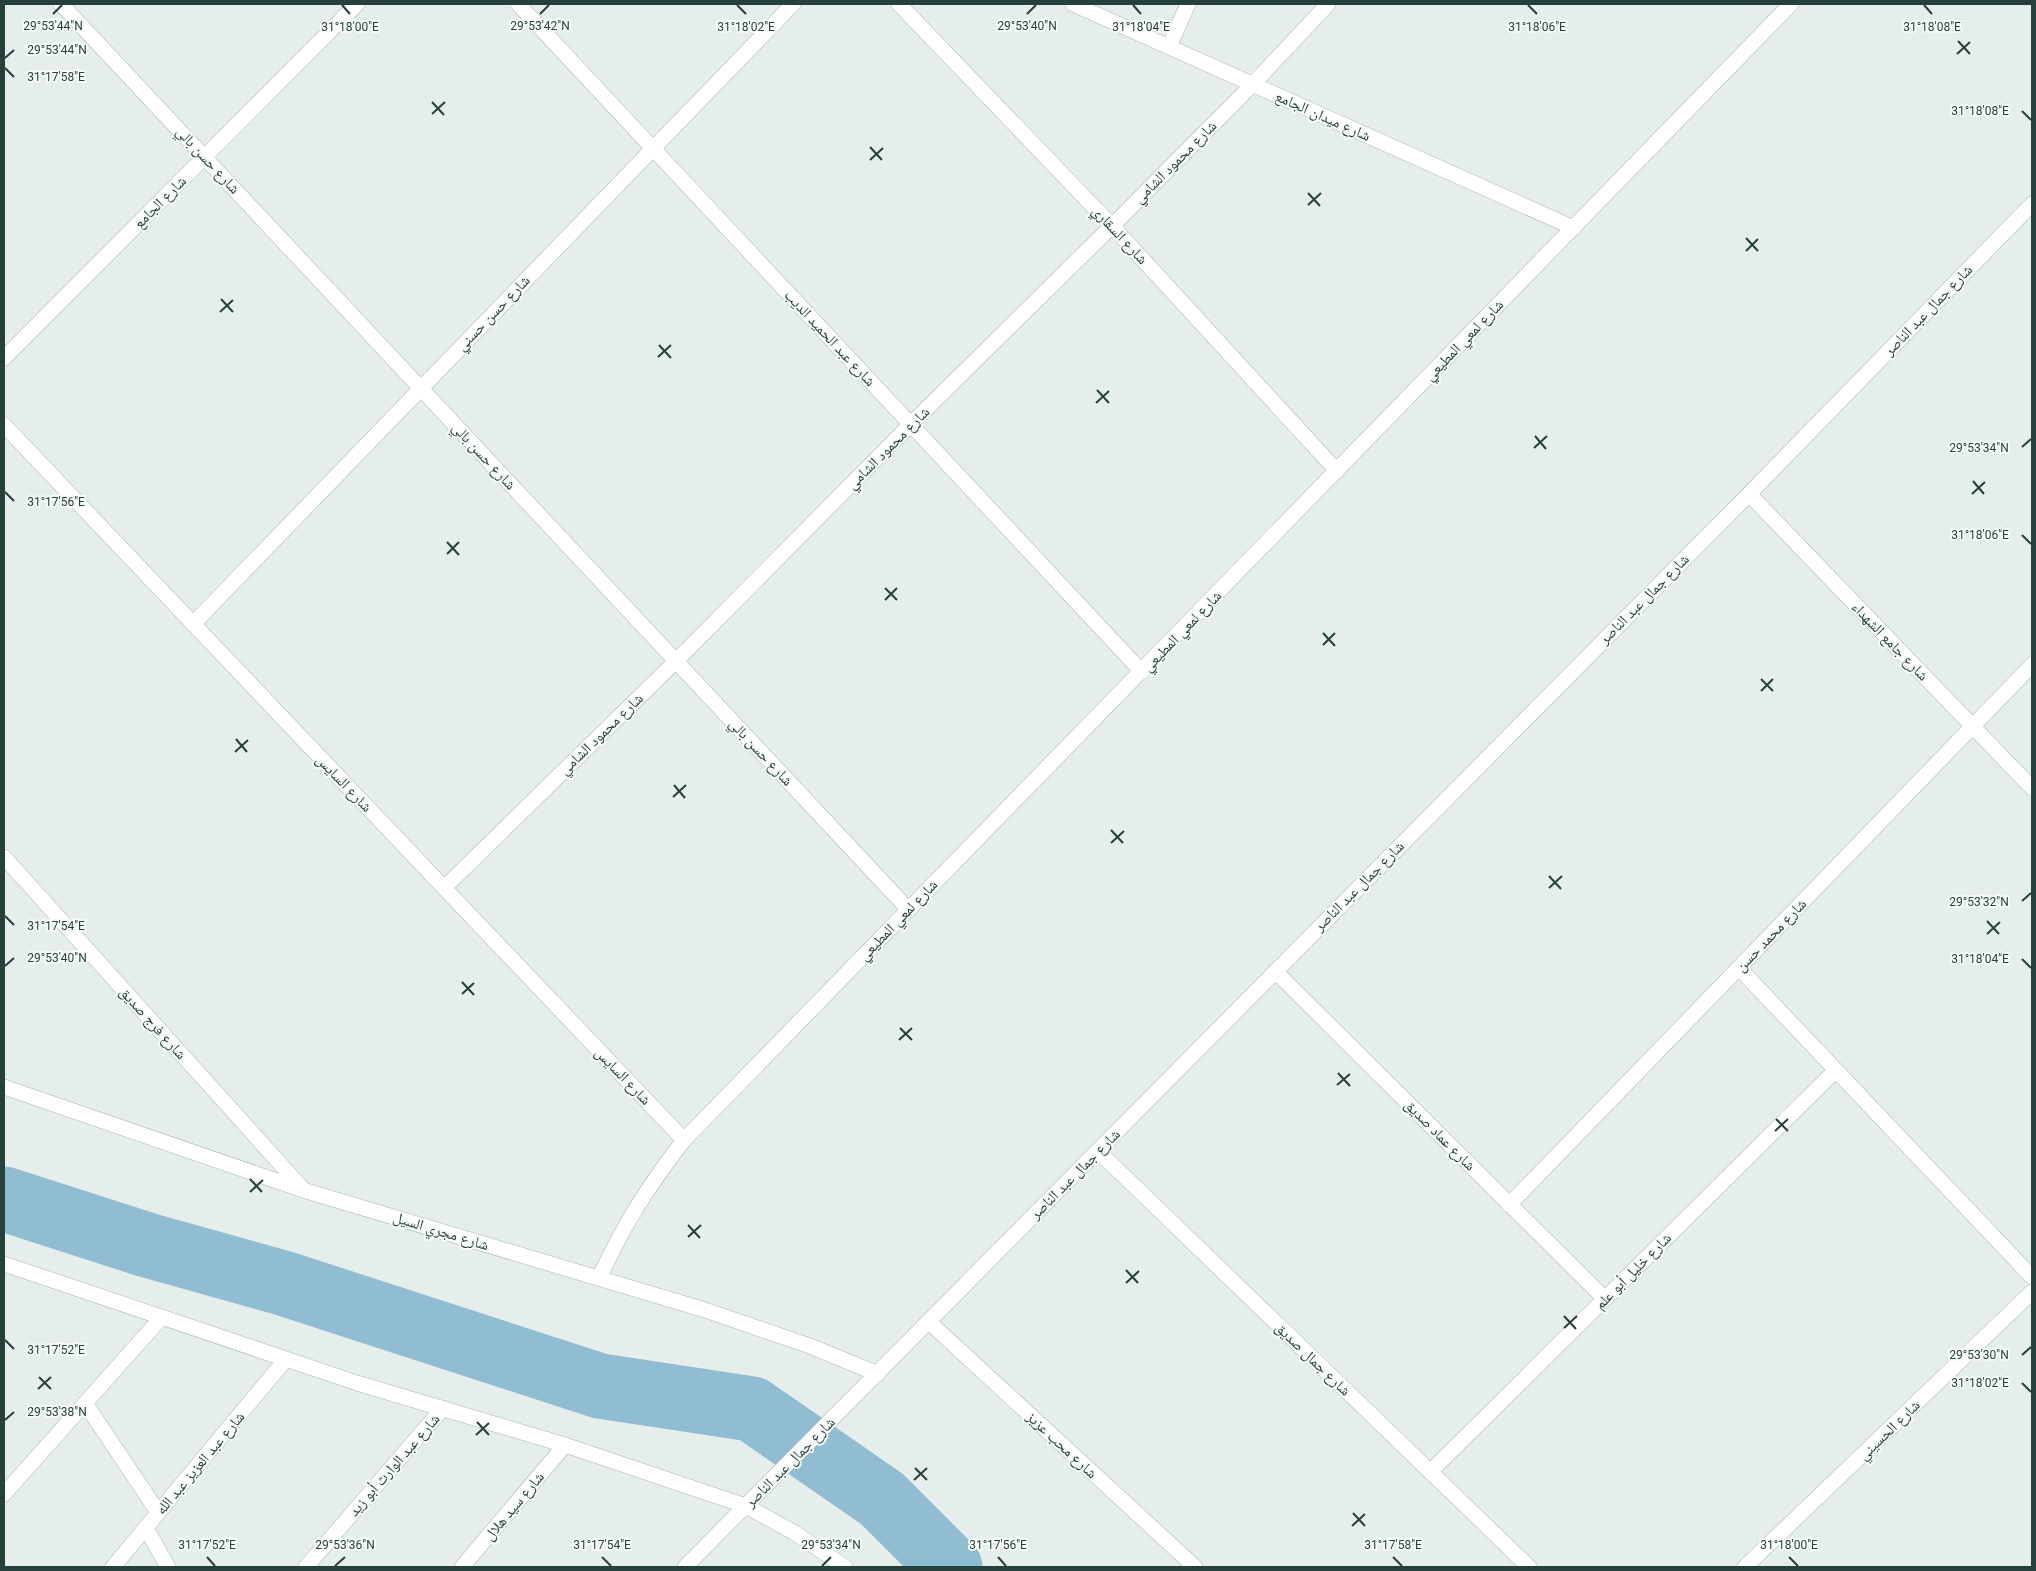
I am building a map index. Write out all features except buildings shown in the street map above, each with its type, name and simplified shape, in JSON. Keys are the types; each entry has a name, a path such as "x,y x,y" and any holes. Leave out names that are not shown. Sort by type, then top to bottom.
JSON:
{"street":[{"name":"شارع حسن بالي","path":"61,4 908,909"},
{"name":"شارع الجامع","path":"4,358 357,4"},
{"name":"شارع عبد الحميد الديب","path":"518,4 1142,672"},
{"name":"شارع حسن حسني","path":"193,624 793,4"},
{"name":"شارع السقاري","path":"899,4 1112,226 1337,470"},
{"name":"شارع ميدان الجامع","path":"1073,4 1574,228"},
{"path":"1169,47 1188,4"},
{"name":"شارع محمود الشامي","path":"444,888 676,661 911,424 1112,226 1253,84 1328,4"},
{"name":"شارع لمعي المطيعي","path":"600,1278 616,1241 636,1206 684,1140 1791,4"},
{"name":"شارع جمال عبد الناصر","path":"685,1567 1749,494 2032,204"},
{"name":"شارع السايس","path":"4,425 684,1140"},
{"name":"شارع جامع الشهداء","path":"1749,494 2032,788"},
{"name":"شارع محمد حسن","path":"1509,1205 2032,665"},
{"name":"شارع فرج صديق","path":"4,857 303,1190"},
{"path":"1739,968 2032,1277"},
{"name":"شارع عماد صديق","path":"1275,971 1604,1300"},
{"name":"شارع خليل أبو علم","path":"1430,1472 1836,1070"},
{"name":"شارع مجري السيل","path":"4,1087 303,1190 705,1310 810,1346 878,1374"},
{"name":"شارع جمال صديق","path":"1098,1151 1529,1567"},
{"path":"4,1264 357,1383 565,1445 746,1506 795,1533 845,1567"},
{"name":"شارع الحسيني","path":"1745,1567 2032,1292"},
{"path":"4,1494 162,1317"},
{"name":"شارع محب عزيز","path":"929,1322 1195,1567"},
{"name":"شارع عبد العزيز عبد الله","path":"113,1567 286,1359"},
{"path":"85,1403 158,1512"},
{"name":"شارع عبد الوارث أبو زيد","path":"306,1567 443,1408"},
{"name":"شارع سيد هلال","path":"462,1567 565,1445"},
{"path":"146,1528 168,1567"}],"waterway":[{"path":"4,1199 147,1245 283,1283 600,1386 752,1409 882,1499 950,1567"}]}
